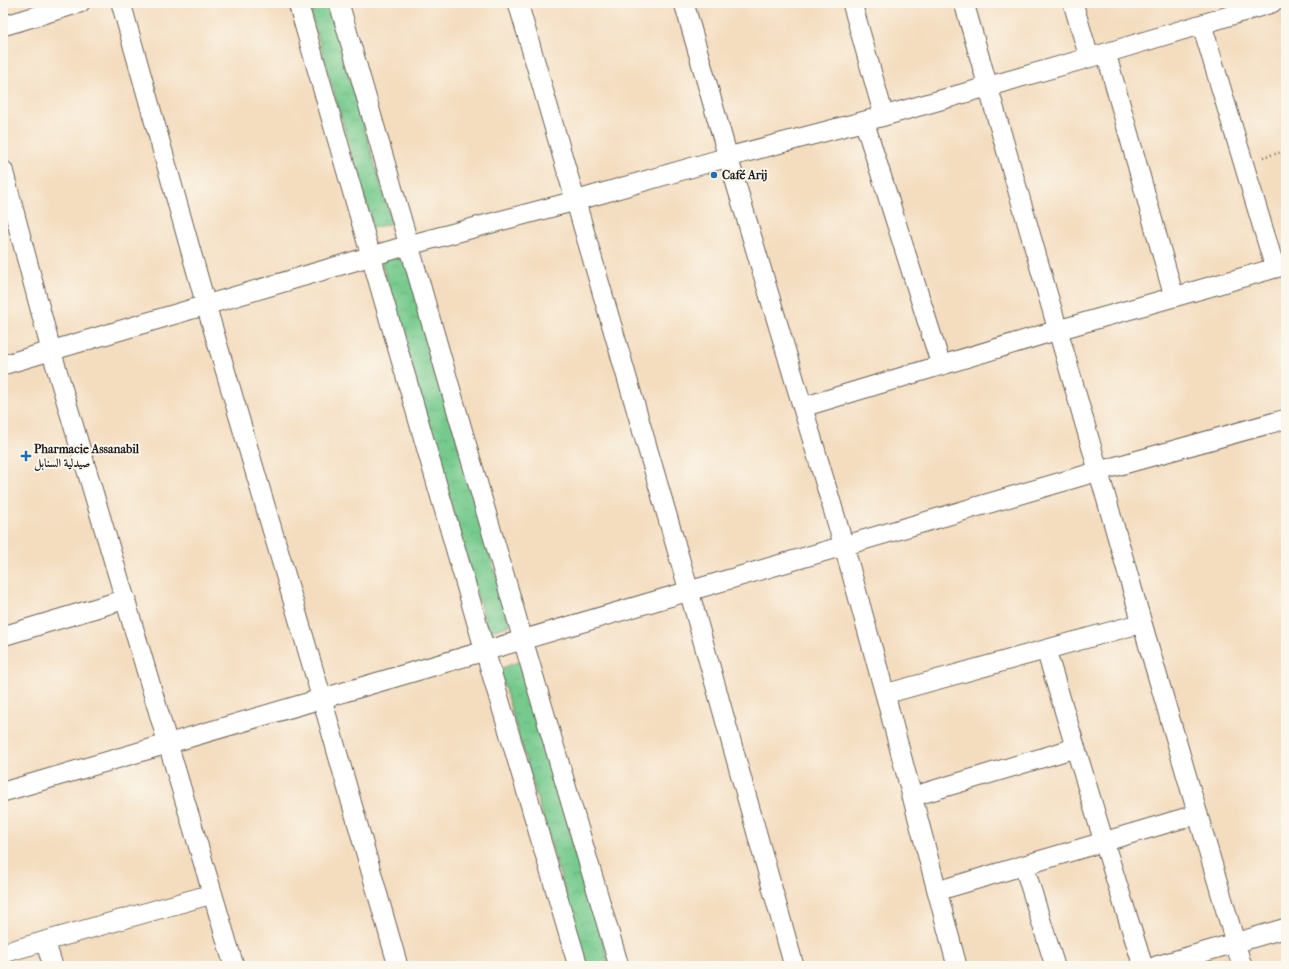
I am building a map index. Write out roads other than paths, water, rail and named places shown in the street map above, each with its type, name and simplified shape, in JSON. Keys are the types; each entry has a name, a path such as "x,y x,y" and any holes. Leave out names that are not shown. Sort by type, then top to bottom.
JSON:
{"street":[{"path":"3,26 80,3"},
{"path":"121,3 206,305 322,699 398,966"},
{"path":"298,3 485,651 578,966"},
{"path":"339,3 619,966"},
{"path":"518,3 689,591 794,966"},
{"path":"684,3 728,157 844,546 957,966"},
{"path":"852,3 884,116"},
{"path":"964,3 1142,624 1242,966"},
{"path":"1073,3 1097,55 1174,297"},
{"path":"3,365 409,245 575,201 728,157 884,116 1202,25 1272,3"},
{"path":"803,407 1058,330 1280,266 1202,25"},
{"path":"864,121 941,365"},
{"path":"3,170 11,231 51,350 234,966"},
{"path":"3,792 1099,471 1286,419"},
{"path":"3,636 126,599"},
{"path":"885,694 1142,624"},
{"path":"1046,650 1143,966"},
{"path":"911,797 1075,748"},
{"path":"937,891 1198,814"},
{"path":"1024,866 1055,966"},
{"path":"3,953 212,894"},
{"path":"1156,966 1286,928"},
{"path":"46,941 53,966"}],"place":[{"name":"Café Arij","path":"714,175"},
{"name":"Pharmacie Assanabil صيدلية السنابل","path":"26,456"}]}
